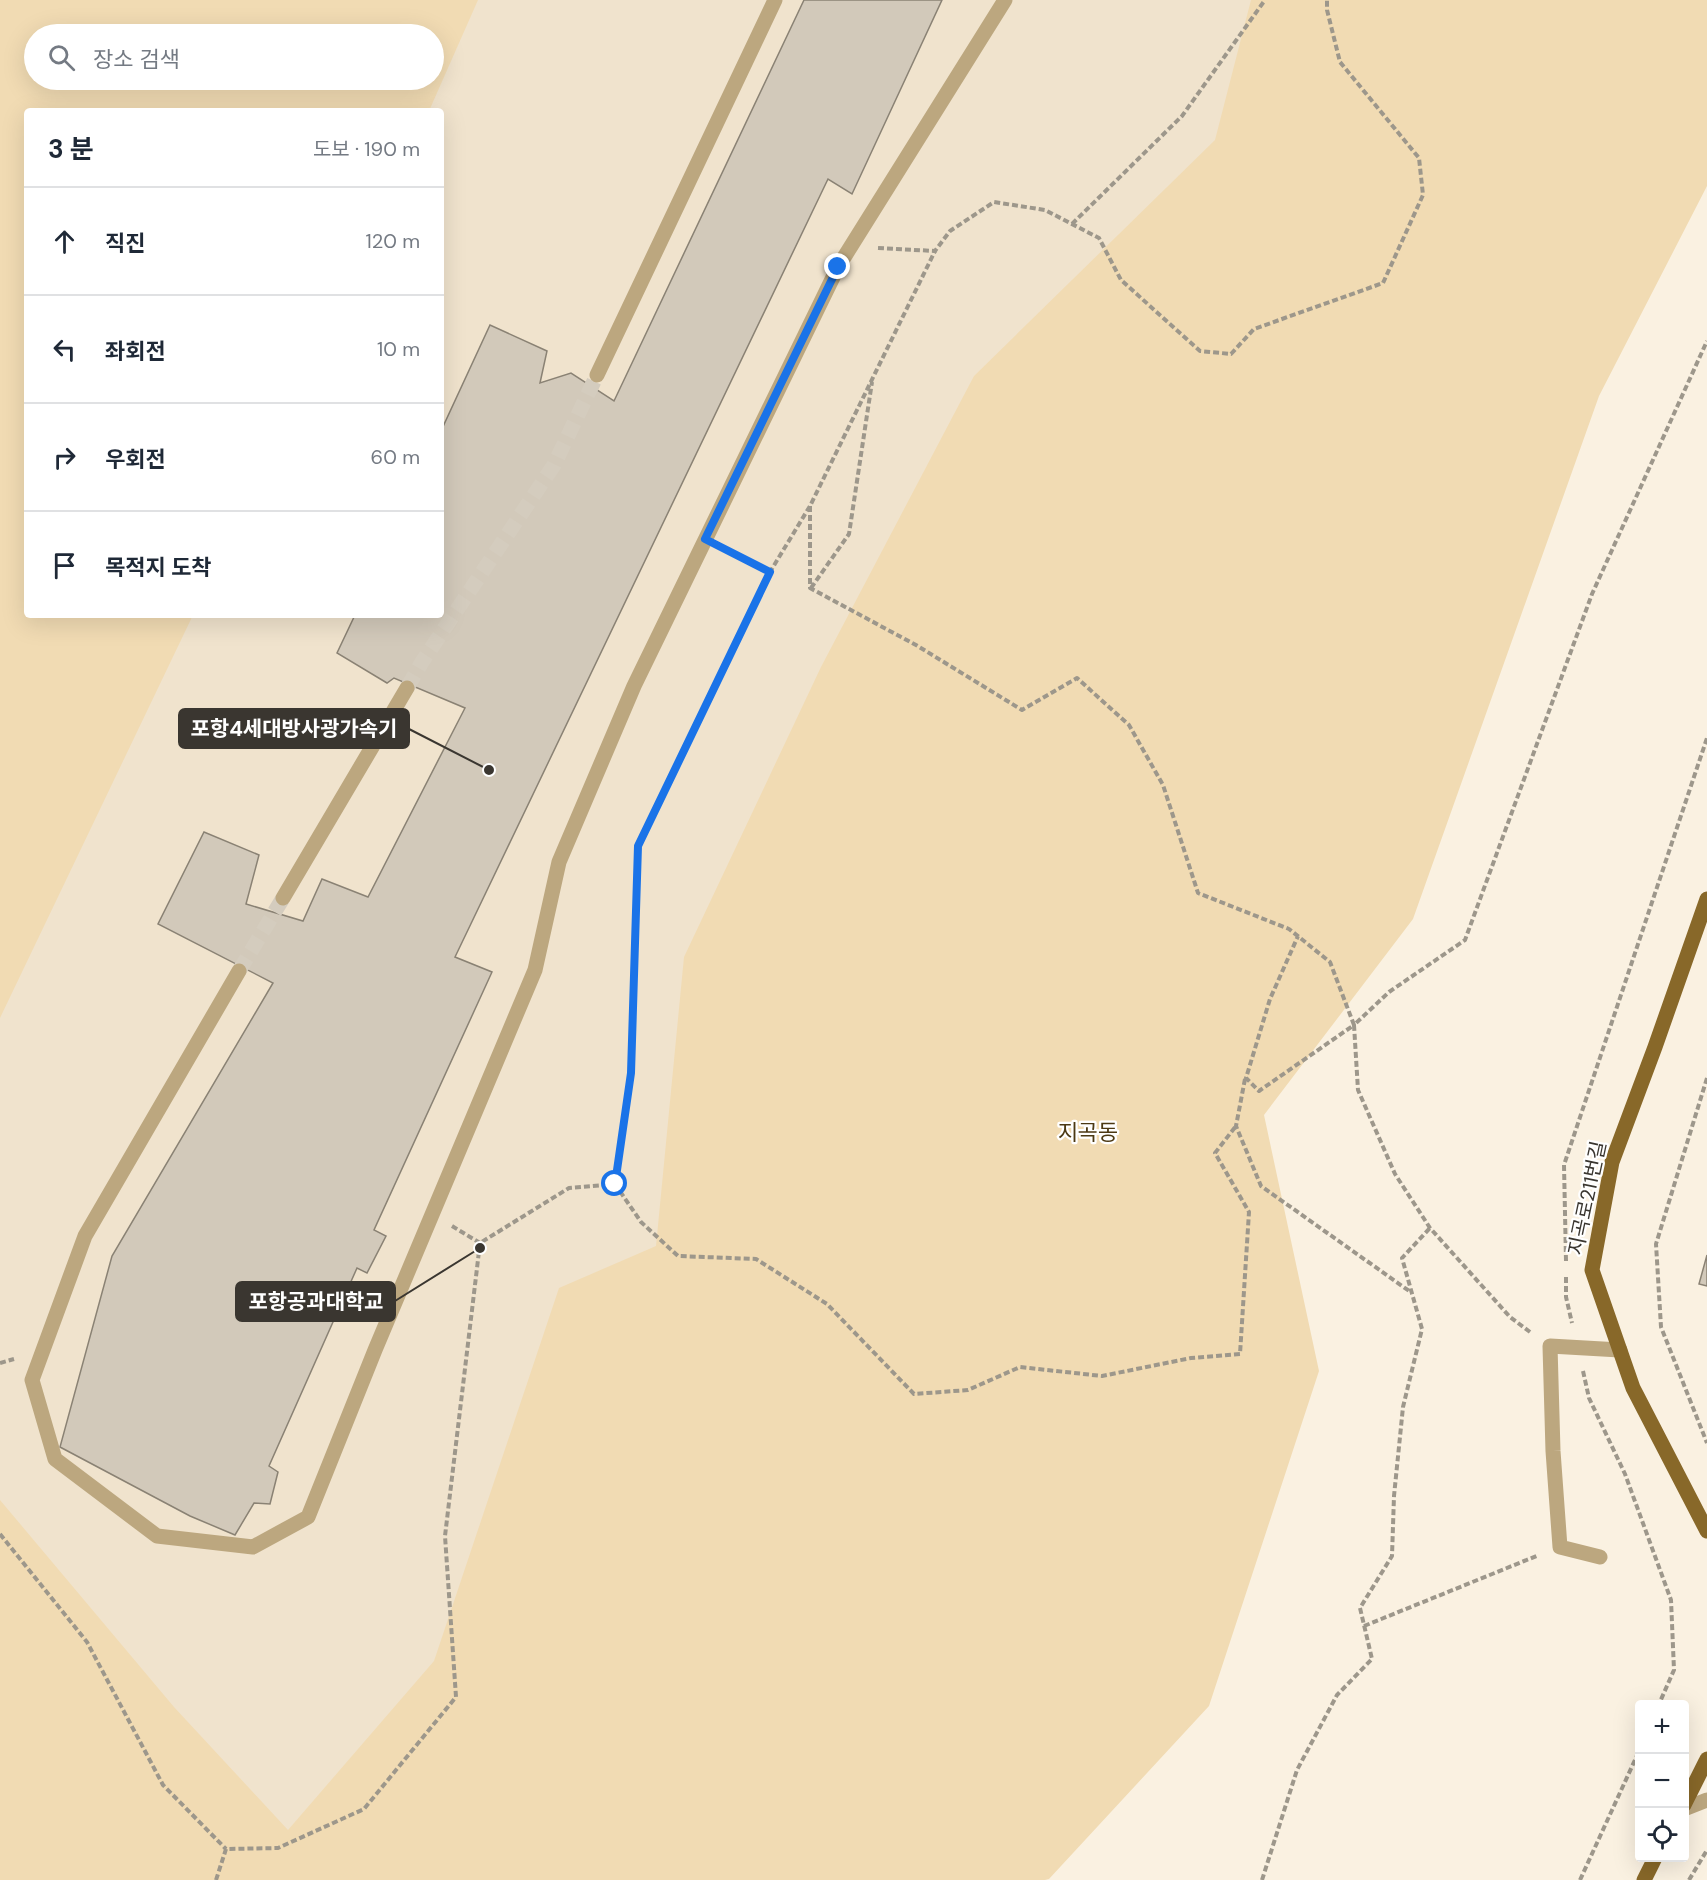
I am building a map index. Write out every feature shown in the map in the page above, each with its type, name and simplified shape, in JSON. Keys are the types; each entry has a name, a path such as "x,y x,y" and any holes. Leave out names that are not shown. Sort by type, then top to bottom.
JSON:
{"main road":[{"name":"지곡로211번길","path":"1707,899 1612,1162 1592,1270 1633,1388 1707,1529"},
{"path":"1689,1797 1707,1759"},
{"path":"1644,1880 1653,1862"}],"lane":[{"path":"597,375 775,0"},
{"path":"239,971 85,1236 32,1380 55,1459 157,1536 253,1547 308,1517 375,1350 535,970 559,862 634,686 838,267 1005,0"},
{"path":"283,898 407,688"},
{"path":"1599,1557 1560,1547 1553,1451 1550,1346 1620,1350"},
{"path":"1689,1805 1707,1800"}],"path":[{"path":"1072,224 1182,116 1265,0"},
{"path":"1298,936 1270,999 1246,1078 1236,1126 1215,1154 1249,1212 1240,1354 1191,1358 1102,1376 1020,1367 968,1390 914,1394 827,1304 756,1259 678,1256 641,1222 615,1184 631,1073 638,846 770,572 810,506 935,251 950,231 994,202 1045,210 1099,238 1120,280 1200,351 1231,354 1254,329 1383,283 1423,195 1419,158 1340,62 1327,9 1327,0"},
{"path":"851,246 935,251"},
{"path":"1246,1078 1259,1091 1354,1025 1389,992 1465,940 1592,594 1707,340"},
{"path":"810,588 849,534 873,378"},
{"path":"810,506 810,588"},
{"path":"705,539 770,572"},
{"path":"810,588 916,645 1022,710 1077,678 1129,724 1163,785 1198,893 1289,929 1330,962 1354,1025 1358,1090 1395,1174 1430,1228 1510,1317 1550,1346"},
{"path":"1707,1078 1656,1244 1661,1327 1707,1443"},
{"path":"1236,1126 1261,1186 1412,1293"},
{"path":"0,1534 87,1642 163,1785 226,1849 278,1848 364,1809 456,1697 445,1536 480,1243 569,1188 615,1184"},
{"path":"1262,1880 1297,1770 1337,1695 1372,1659 1360,1608 1392,1556 1394,1496 1403,1407 1422,1329 1402,1258 1430,1228"},
{"path":"1625,1474 1671,1600 1674,1670 1661,1700"},
{"path":"1364,1626 1560,1547"},
{"path":"1580,1880 1638,1754"},
{"path":"216,1880 226,1849"},
{"path":"1689,1880 1707,1850"}],"shaded area":[{"path":"0,0 1564,0 605,1880 0,1880"},
{"path":"0,0 478,0 444,77 444,24 24,24 24,90 438,90 430,108 24,108 24,618 192,618 0,1018"},
{"path":"1251,0 1707,0 1707,186 1599,396 1413,919 1264,1115 1319,1371 1209,1706 1049,1879 1045,1880 0,1880 0,1500 174,1707 288,1830 434,1661 559,1288 656,1246 684,957 821,667 974,376 1215,140"}],"building":[{"path":"804,0 942,0 852,194 828,179 455,957 492,972 374,1230 386,1236 367,1273 357,1268 269,1466 278,1472 270,1504 254,1503 235,1535 190,1516 60,1447 112,1256 273,983 158,924 204,832 259,855 246,904 303,921 322,879 368,897 465,708 394,678 387,683 337,653 354,618 444,618 444,425 490,325 547,351 540,383 571,373 614,401"},
{"path":"1707,1255 1707,1286 1699,1284"}],"tunnel":[{"path":"407,688 554,465 597,375"},
{"path":"239,971 283,898"}],"place":[{"name":"포항4세대방사광가속기","path":"489,770"},
{"name":"포항공과대학교","path":"480,1248"}],"district":[{"name":"지곡동","path":"1088,1132"}],"route":[{"path":"615,1184 631,1073 638,846 770,572 705,539 838,267"}]}
